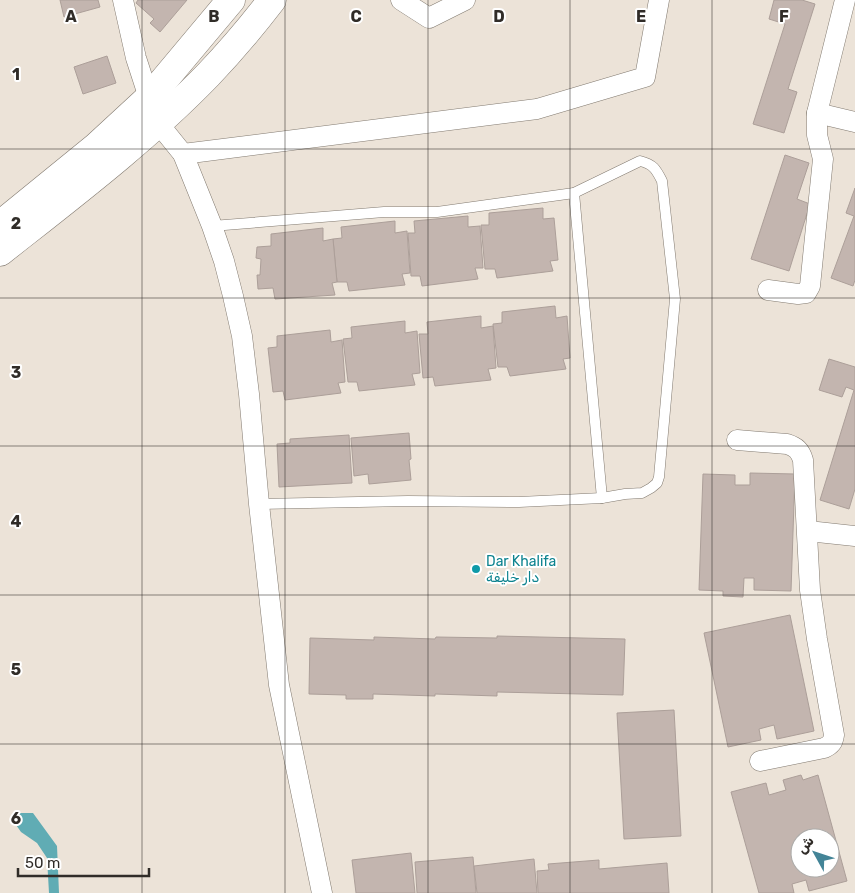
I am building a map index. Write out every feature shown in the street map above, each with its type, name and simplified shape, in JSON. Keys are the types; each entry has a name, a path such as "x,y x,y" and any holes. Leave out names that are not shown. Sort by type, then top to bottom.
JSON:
{"street":[{"path":"123,0 136,58 154,110 183,154 212,226 229,278 242,336 279,686 322,893"},
{"path":"0,252 69,198 154,110 231,0"},
{"path":"0,224 98,146 208,74 272,0"},
{"path":"401,0 429,18 465,0"},
{"path":"183,154 537,109 645,77 659,0"},
{"path":"768,290 798,294 806,293 810,286 823,159 817,135 817,113 845,0"},
{"path":"817,113 855,122"},
{"path":"737,440 786,444 794,446 801,452 808,531 810,590 834,729 833,742 830,746 760,761"},
{"path":"808,531 855,536"}],"lane":[{"path":"212,226 384,212 438,212 574,193 640,161 648,163 656,170 662,181 675,299 659,477 657,483 651,488 642,493 602,498 519,502 408,501 259,504"},
{"path":"574,193 602,498"}],"water":[{"path":"20,813 33,813 57,846 59,893 49,893 47,858 37,843 21,832 14,822"}],"building":[{"path":"60,0 98,0 100,7 64,17"},
{"path":"138,0 187,0 160,32 150,23 154,19 136,3"},
{"path":"774,0 802,0 815,4 788,89 797,92 784,133 753,124 785,24 769,19"},
{"path":"107,56 116,83 83,94 74,67"},
{"path":"785,155 809,163 797,199 810,204 789,271 751,259"},
{"path":"855,188 855,280 853,286 831,278 854,216 846,213"},
{"path":"543,208 543,219 554,218 558,260 550,261 553,271 497,278 495,269 485,269 481,225 489,225 489,213"},
{"path":"468,216 468,227 480,226 483,268 475,268 478,279 422,286 420,276 411,276 408,233 415,233 414,221"},
{"path":"395,221 395,233 407,231 410,273 402,274 405,285 349,291 347,282 337,282 333,239 342,238 341,227"},
{"path":"323,228 323,241 333,239 337,282 332,283 335,295 275,299 273,288 258,289 257,275 260,275 261,259 256,258 257,247 271,246 271,234"},
{"path":"555,306 556,318 567,316 570,358 563,359 566,369 510,376 507,367 498,367 493,324 502,323 502,312"},
{"path":"481,316 481,328 493,326 496,368 488,369 491,380 435,386 433,377 423,378 419,334 428,334 427,322"},
{"path":"405,321 405,333 417,331 420,373 412,374 415,385 359,391 357,382 348,382 343,339 352,338 351,327"},
{"path":"330,330 331,342 342,340 345,382 338,383 341,393 285,400 283,391 273,392 268,348 277,347 277,336"},
{"path":"829,359 855,367 855,489 849,509 820,500 854,390 846,387 842,397 819,390"},
{"path":"409,433 411,480 369,484 368,474 354,476 351,438"},
{"path":"349,435 352,483 279,487 277,444 290,443 290,439"},
{"path":"750,473 795,474 791,591 754,590 754,578 744,578 743,597 723,596 723,591 699,590 703,474 735,475 735,485 750,485"},
{"path":"790,615 814,731 777,739 774,725 759,729 761,740 728,747 704,633"},
{"path":"497,636 625,639 623,695 497,692 497,696 373,694 373,699 346,699 346,695 309,694 310,638 374,640 374,637 435,639 436,637 497,638"},
{"path":"674,710 681,836 624,839 617,713"},
{"path":"801,775 803,780 818,775 832,828 790,828 790,878 840,878 840,855 847,881 809,891 806,880 792,884 794,893 759,893 731,792 766,783 769,795 786,790 783,780"},
{"path":"411,853 415,893 356,893 352,860"},
{"path":"473,857 476,893 417,893 415,862"},
{"path":"534,859 537,893 477,893 474,866"},
{"path":"599,860 599,869 667,863 669,893 538,893 537,871 549,870 548,864"}],"place":[{"name":"Dar Khalifa دار خليفة","path":"476,569"}]}
